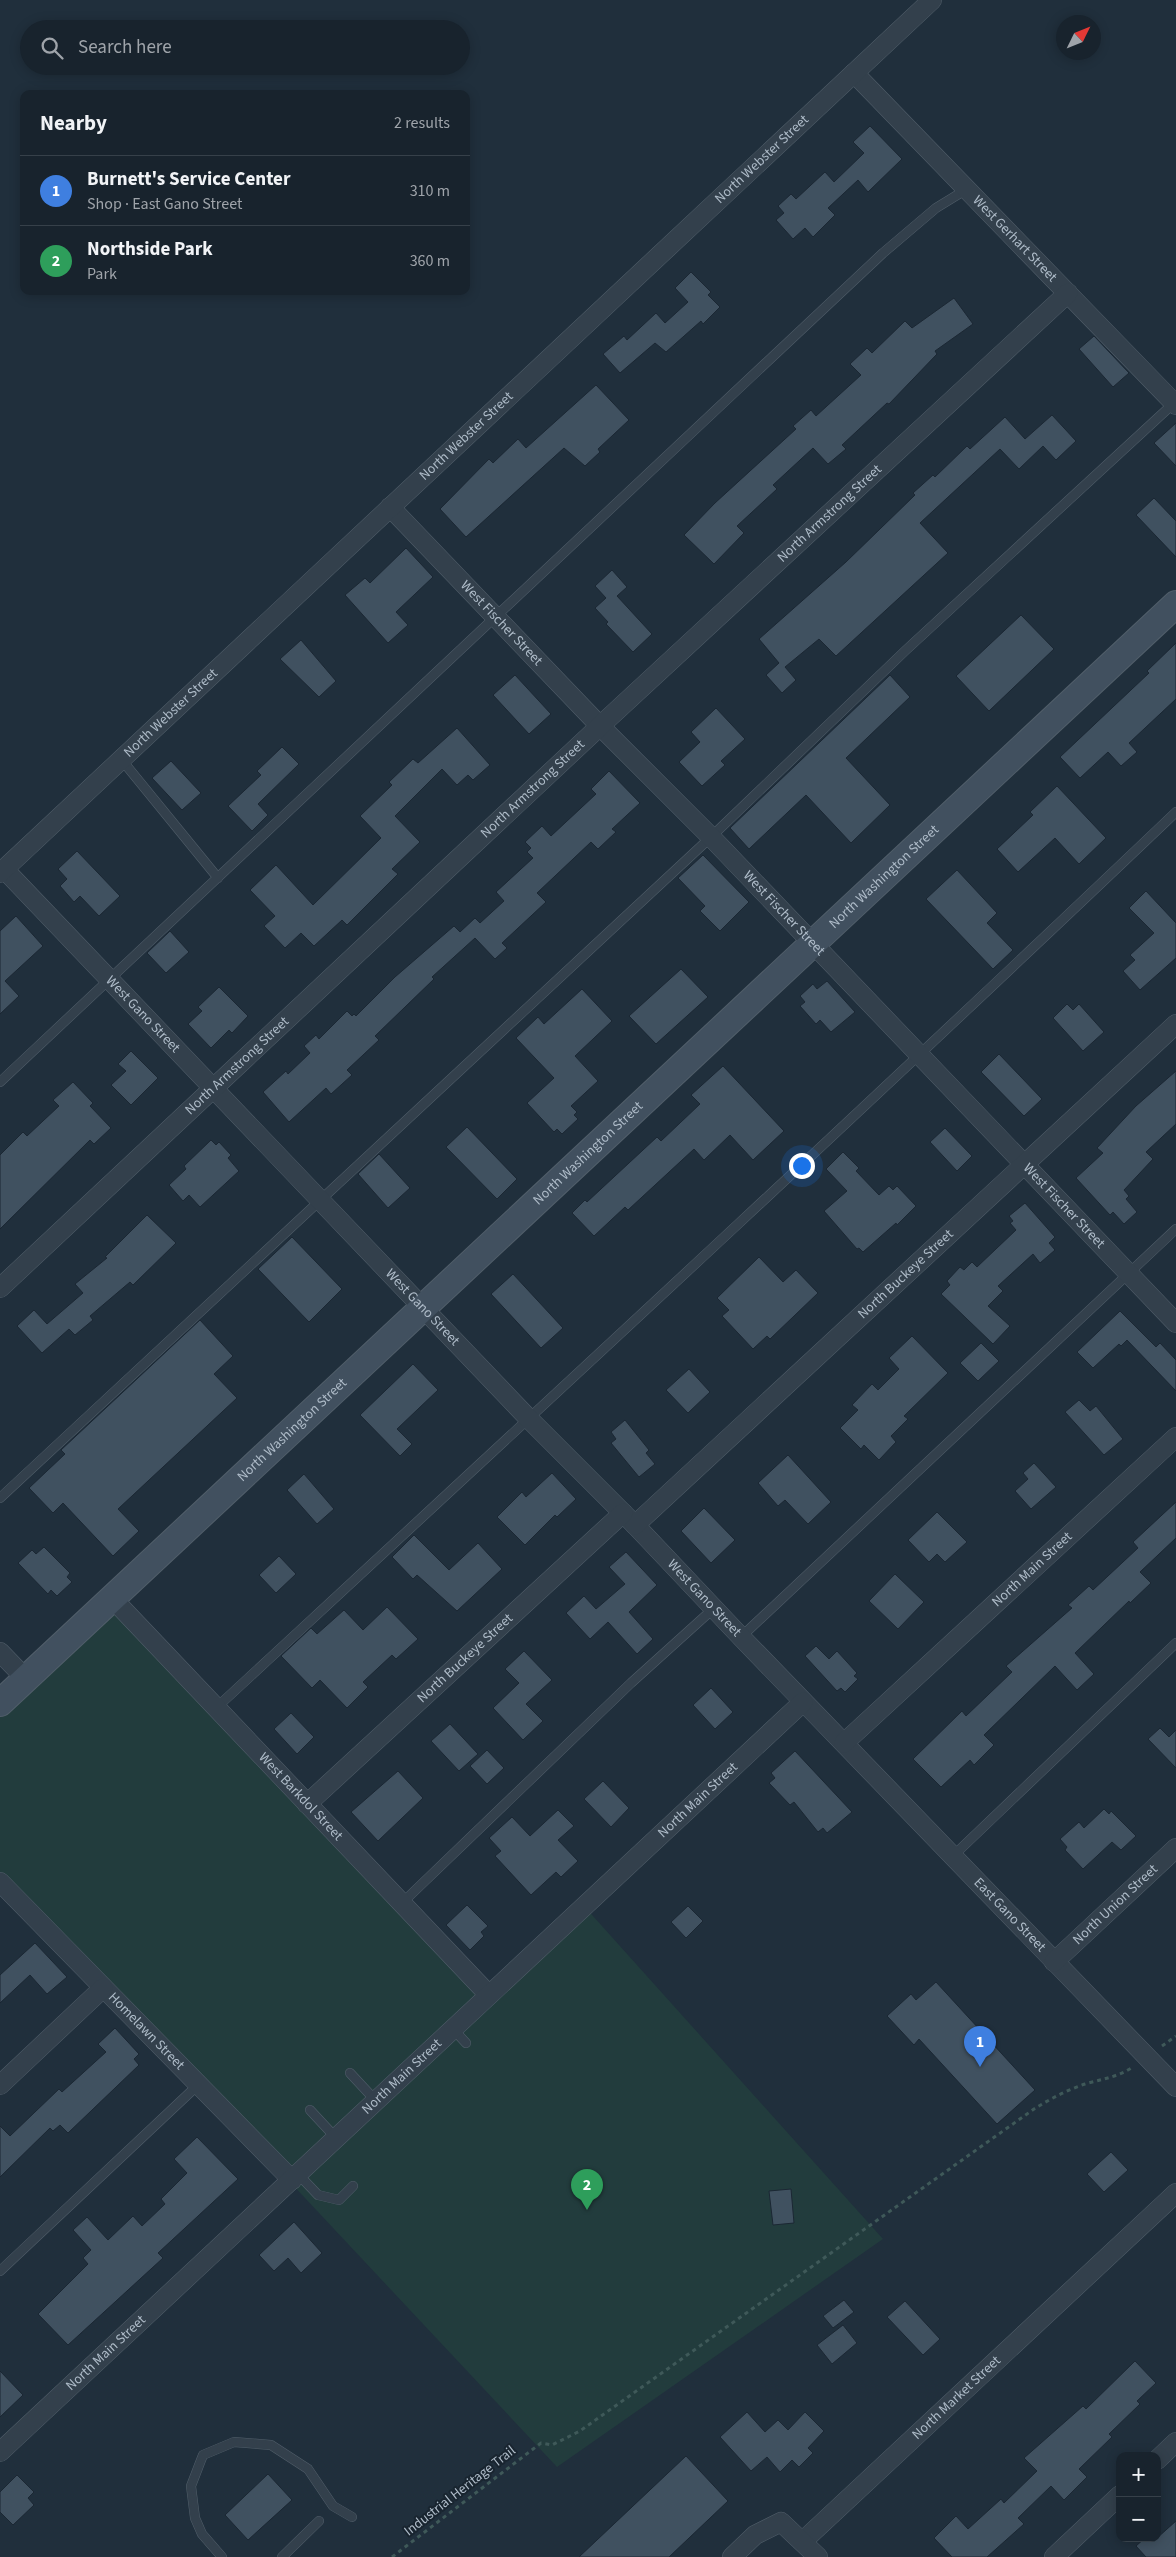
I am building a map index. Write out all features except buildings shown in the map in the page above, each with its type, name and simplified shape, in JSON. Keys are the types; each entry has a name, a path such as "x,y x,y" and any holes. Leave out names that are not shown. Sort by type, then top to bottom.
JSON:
{"main road":[{"name":"North Washington Street","path":"0,1703 1176,604"}],"street":[{"name":"North Webster Street","path":"2,871 932,0"},
{"name":"West Gerhart Street","path":"854,73 1175,404"},
{"name":"North Armstrong Street","path":"0,1288 600,726 1068,293"},
{"name":"West Fischer Street","path":"390,507 600,726 711,837 1176,1323"},
{"name":"West Gano Street","path":"2,871 424,1307 530,1420 629,1519 713,1609 844,1743"},
{"name":"North Buckeye Street","path":"307,1804 629,1519 1025,1164 1176,1024"},
{"name":"North Main Street","path":"844,1743 1176,1437"},
{"name":"West Barkdol Street","path":"112,1598 489,1995"},
{"path":"0,1652 26,1679"},
{"name":"North Main Street","path":"0,2452 803,1702"},
{"name":"East Gano Street","path":"844,1743 1176,2087"},
{"name":"North Union Street","path":"1054,1962 1176,1848"},
{"name":"Homelawn Street","path":"3,1890 295,2177"},
{"path":"0,2085 103,1988"},
{"name":"North Market Street","path":"803,2541 1176,2194"},
{"path":"1161,2456 1176,2442"},
{"path":"1054,2557 1118,2497"},
{"path":"732,2557 755,2535 781,2522 818,2557"}],"lane":[{"path":"0,1082 497,618 884,253 936,208 967,189"},
{"path":"0,1498 319,1199 711,837 906,650 1175,404"},
{"path":"121,759 218,878"},
{"path":"216,1708 530,1420 920,1056 1176,812"},
{"path":"741,1637 1176,1229"},
{"path":"401,1904 631,1684 713,1609"},
{"path":"953,1856 1176,1643"},
{"path":"453,2029 466,2043"},
{"path":"350,2073 376,2101"},
{"path":"0,2271 199,2084"},
{"path":"310,2110 336,2138"},
{"path":"295,2177 318,2195 339,2200 353,2186"},
{"path":"222,2557 202,2534 194,2518 191,2486 203,2455 234,2442 271,2445 308,2469 333,2506 352,2517"},
{"path":"282,2557 319,2521"}],"path":[{"name":"Industrial Heritage Trail","path":"392,2557 541,2442 552,2445 580,2431 1048,2100 1084,2085 1121,2075"}],"green space":[{"path":"112,1598 489,1995 584,1906 883,2239 557,2467 290,2182 0,1881 0,1703"}],"place":[{"name":"Burnett's Service Center","path":"980,2067"},
{"name":"Northside Park","path":"587,2210"}]}
